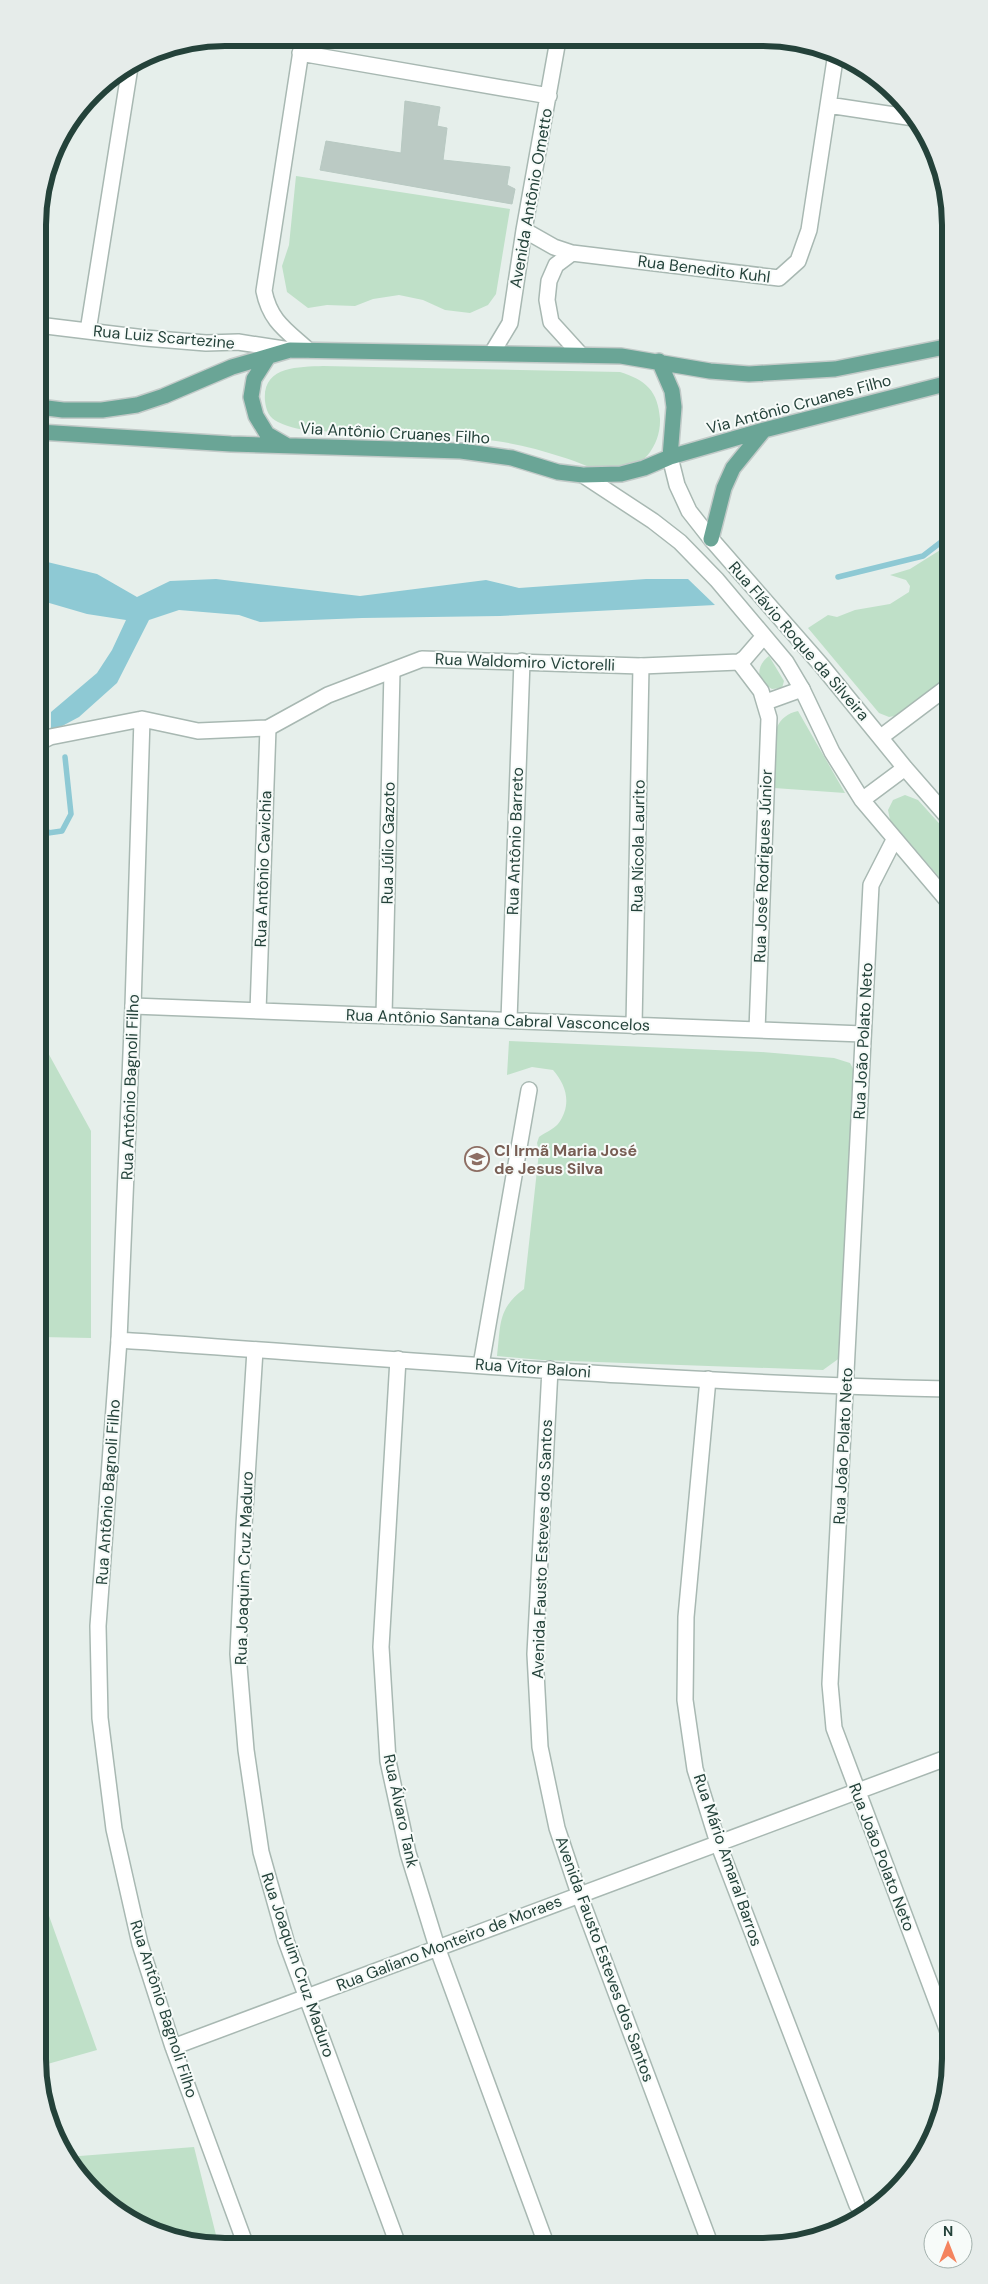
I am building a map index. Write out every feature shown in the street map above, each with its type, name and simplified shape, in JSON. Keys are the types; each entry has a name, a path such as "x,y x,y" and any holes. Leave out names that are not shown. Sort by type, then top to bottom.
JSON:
{"main road":[{"name":"Via Antônio Cruanes Filho","path":"46,407 62,410 102,410 136,405 164,396 232,367 290,350 622,356 710,371 749,374 835,369 942,348"},
{"path":"268,357 254,379 251,397 256,416 267,434 287,446"},
{"path":"659,361 672,391 674,408 670,457"},
{"name":"Via Antônio Cruanes Filho","path":"46,433 145,440 461,451 512,458 558,472 583,475 621,474 670,457 764,430 942,385"},
{"path":"711,539 724,488 733,468 764,430"}],"street":[{"path":"301,46 264,291 267,308 280,324 308,350"},
{"path":"306,46 549,96"},
{"name":"Avenida Antônio Ometto","path":"492,353 510,323 524,230 557,46"},
{"name":"Rua Benedito Kuhl","path":"524,230 554,248 572,253 779,278 798,261 809,230 835,62"},
{"path":"88,331 129,74"},
{"path":"828,105 906,117"},
{"path":"572,253 556,265 548,281 547,300 551,322 581,355"},
{"name":"Rua Luiz Scartezine","path":"46,326 179,341 238,342 290,350"},
{"name":"Rua Flávio Roque da Silveira","path":"670,457 677,485 689,511 711,539 822,666 942,810"},
{"name":"Rua Flávio Roque da Silveira","path":"583,475 680,542 717,580 786,662 802,689 832,752 862,800 942,894"},
{"path":"739,662 745,658 764,636"},
{"name":"Rua Waldomiro Victorelli","path":"142,720 198,731 268,728 328,695 422,659 641,666 739,662"},
{"name":"Rua Antônio Barreto","path":"509,1020 522,661"},
{"name":"Rua José Rodrigues Júnior","path":"739,662 761,691 766,702 769,718 757,1030"},
{"name":"Rua Nícola Laurito","path":"634,1026 641,666"},
{"name":"Rua Júlio Gazoto","path":"384,1016 392,671"},
{"path":"766,702 802,689"},
{"path":"881,737 942,691"},
{"path":"46,739 142,720"},
{"name":"Rua Antônio Bagnoli Filho","path":"142,720 133,1006 119,1340 98,1626 100,1718 114,1829 140,1944 173,2047 243,2238"},
{"name":"Rua Antônio Cavichia","path":"258,1011 268,728"},
{"path":"862,800 905,768"},
{"name":"Rua João Polato Neto","path":"894,840 871,885 830,1684 834,1728 942,2016"},
{"name":"Rua Antônio Santana Cabral Vasconcelos","path":"133,1006 864,1034"},
{"path":"482,1365 529,1090"},
{"name":"Rua Vítor Baloni","path":"119,1340 708,1379 846,1387 942,1389"},
{"name":"Rua Joaquim Cruz Maduro","path":"256,1350 244,1525 238,1654 246,1750 261,1852 286,1941 396,2238"},
{"name":"Rua Álvaro Tank","path":"398,1359 381,1647 388,1761 408,1853 437,1948 545,2238"},
{"name":"Avenida Fausto Esteves dos Santos","path":"550,1369 535,1654 540,1747 557,1828 579,1894 708,2238"},
{"name":"Rua Mário Amaral Barros","path":"708,1379 686,1617 686,1700 696,1769 718,1843 857,2205"},
{"name":"Rua Galiano Monteiro de Moraes","path":"173,2047 942,1760"}],"green space":[{"path":"296,176 510,209 496,294 488,305 470,313 445,310 423,300 399,295 373,299 355,306 327,305 308,308 287,292 282,266 289,245"},
{"path":"323,366 620,372 637,379 649,388 657,401 660,428 654,446 642,461 626,470 609,472 546,452 504,442 445,436 307,430 287,426 270,416 265,401 266,389 269,381 275,375 293,368"},
{"path":"942,549 942,684 900,715 889,717 879,713 808,628 828,615 837,617 855,610 890,604 909,592 910,586 906,580 890,575 910,569"},
{"path":"769,656 784,681 782,688 772,689 761,682 760,668 763,661"},
{"path":"798,711 845,793 774,788 772,754 775,732 780,722 787,715"},
{"path":"905,795 918,800 942,827 942,880 890,820 888,810 893,800"},
{"path":"509,1041 761,1052 834,1058 850,1063 858,1078 841,1357 823,1370 542,1360 497,1356 502,1318 515,1296 524,1289 539,1152 537,1143 539,1137 558,1124 565,1110 566,1103 562,1083 553,1070 532,1067 507,1075"},
{"path":"46,1049 91,1131 91,1338 46,1337"},
{"path":"46,1907 97,2050 46,2064"},
{"path":"194,2147 217,2237 179,2232 136,2214 107,2193 83,2168 75,2156"}],"water":[{"path":"46,562 97,574 137,597 170,581 216,579 360,596 486,580 519,588 646,579 688,579 715,605 500,616 260,622 239,615 179,610 149,620 117,683 79,717 51,732 51,712 97,673 112,650 126,620 87,614 46,602"}],"building":[{"path":"405,101 440,107 437,126 447,128 443,160 510,167 507,185 515,189 512,204 320,170 326,141 401,153"}],"waterway":[{"path":"838,577 923,556 942,541"},
{"path":"46,829 48,833 62,831 71,814 65,757"}],"place":[{"name":"CI Irmã Maria José de Jesus Silva","path":"477,1159"}]}
